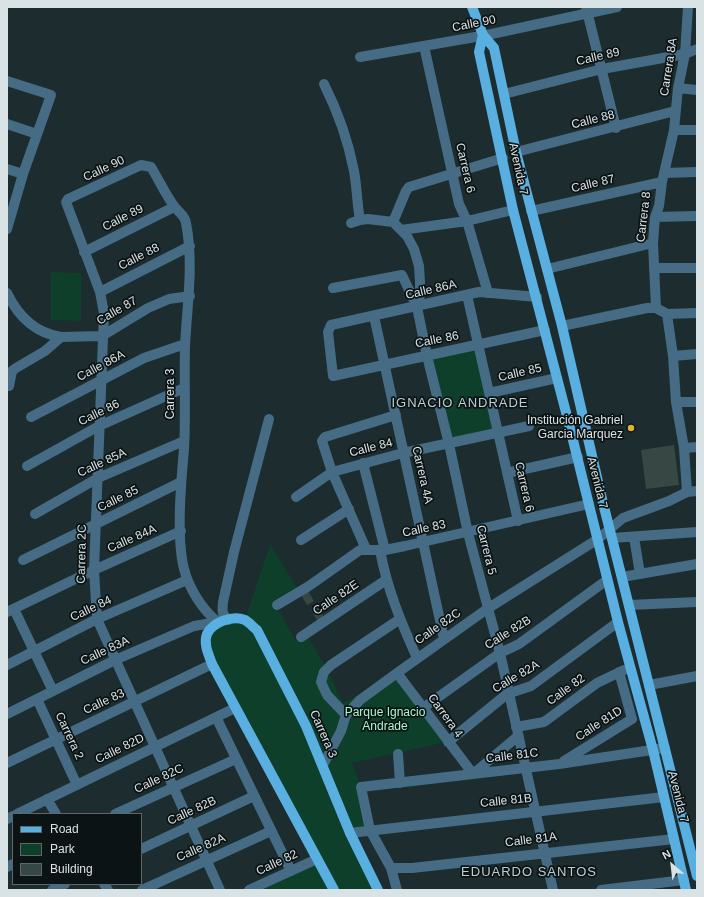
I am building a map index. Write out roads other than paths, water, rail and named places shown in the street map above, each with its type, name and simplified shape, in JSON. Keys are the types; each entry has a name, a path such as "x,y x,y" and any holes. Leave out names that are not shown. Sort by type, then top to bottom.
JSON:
{"main road":[{"name":"Avenida 7","path":"472,7 483,35 494,48 516,152 562,326 611,534 665,748 694,851 697,876"},
{"name":"Avenida 7","path":"483,35 479,52 513,210 578,457 607,580 653,750 685,885"},
{"name":"Carrera 3","path":"218,622 228,620 245,620 256,630 306,726 350,833 378,890"},
{"path":"218,622 207,634 206,648 212,664 334,890"}],"street":[{"name":"Calle 90","path":"360,57 483,35 586,11 617,7"},
{"name":"Carrera 8A","path":"674,130 678,88 686,54 688,7"},
{"path":"586,11 616,128"},
{"name":"Carrera 6","path":"424,46 459,204 468,221 488,293"},
{"name":"Calle 89","path":"504,94 602,69 686,54 697,49"},
{"path":"7,81 51,95 10,212 7,229"},
{"path":"324,84 337,111 347,142 354,172 356,222 393,222 409,187 503,158"},
{"path":"678,88 697,90"},
{"name":"Calle 88","path":"516,152 616,128 675,111"},
{"path":"7,124 37,134"},
{"path":"674,130 697,130"},
{"name":"Carrera 8","path":"656,308 653,243 655,217 659,206 663,177 674,130"},
{"name":"Calle 90","path":"68,199 141,166 151,167"},
{"name":"Carrera 3","path":"151,167 174,207 185,217 190,246 190,296 185,344 181,531 184,568 187,580 207,612 218,622"},
{"path":"7,169 23,174"},
{"name":"Calle 87","path":"531,211 663,177 697,172"},
{"name":"Carrera 2C","path":"68,199 65,205 100,292 104,313 100,381 100,426 94,570 96,620 220,890"},
{"name":"Calle 89","path":"84,252 174,207"},
{"path":"401,230 468,221 513,210"},
{"path":"655,217 697,216"},
{"name":"Carrera 5","path":"393,222 411,241 419,266 420,295 417,307 427,356 449,444 468,533 487,609 500,653 507,694 526,768 552,890"},
{"path":"547,269 653,243"},
{"name":"Calle 88","path":"100,292 190,246"},
{"path":"654,268 697,268"},
{"path":"333,288 402,274 417,307"},
{"name":"Calle 86A","path":"334,376 328,332 332,325 467,296 478,292 537,297"},
{"path":"7,293 18,311 33,327 51,336 61,337"},
{"name":"Calle 87","path":"61,337 102,336 148,308 169,300 190,296"},
{"name":"Carrera 6","path":"467,296 518,521"},
{"path":"562,326 638,309 656,308 666,314 697,313"},
{"path":"611,534 623,518 692,492 676,402 673,356 666,314"},
{"name":"Carrera 4A","path":"374,316 444,639"},
{"name":"Calle 86","path":"334,376 545,330"},
{"path":"8,388 12,371 45,351 61,337"},
{"name":"Calle 86A","path":"31,417 144,358 185,344"},
{"path":"673,356 697,354"},
{"name":"Calle 85","path":"489,393 557,378"},
{"name":"Calle 86","path":"27,466 100,426 184,388"},
{"path":"676,402 697,402"},
{"path":"277,605 309,586 360,550 366,548 332,472 322,442 325,437 396,415"},
{"path":"228,620 222,611 223,602 234,552 269,419"},
{"name":"Calle 84","path":"296,497 332,472 404,453 530,426"},
{"name":"Calle 85A","path":"35,514 98,478 184,441"},
{"path":"684,448 697,447"},
{"path":"507,473 578,457"},
{"path":"364,463 382,550 386,580 400,619 418,658"},
{"name":"Calle 85","path":"23,560 181,482"},
{"name":"Calle 83","path":"366,548 382,550 424,542 589,504"},
{"path":"301,540 349,509"},
{"name":"Calle 84A","path":"11,610 94,570 181,531"},
{"path":"598,539 611,534 634,537 697,532"},
{"path":"634,537 640,574"},
{"name":"Calle 82C","path":"323,765 341,731 346,715 360,700 487,609 598,539"},
{"path":"622,577 697,564"},
{"name":"Calle 84","path":"7,665 33,650 96,620 187,580"},
{"name":"Calle 82E","path":"301,637 386,580"},
{"name":"Calle 82B","path":"423,708 500,653 519,644 607,580"},
{"path":"629,606 697,602"},
{"path":"11,610 53,691"},
{"path":"346,715 327,695 321,682 324,672 331,665 400,619"},
{"name":"Calle 83A","path":"7,714 115,660 194,626 218,622"},
{"name":"Calle 82A","path":"448,742 507,694 531,686 618,622"},
{"name":"Calle 83","path":"7,763 212,664"},
{"name":"Calle 82","path":"517,731 544,722 598,683 630,668"},
{"name":"Calle 81D","path":"559,764 632,719 619,672"},
{"name":"Carrera 4","path":"397,673 473,774"},
{"path":"649,685 697,676"},
{"name":"Carrera 2","path":"37,699 77,785"},
{"name":"Calle 82D","path":"19,813 235,708"},
{"path":"216,717 290,871"},
{"path":"473,774 517,731"},
{"name":"Calle 81C","path":"370,830 361,787 559,764 665,748"},
{"path":"398,754 400,783"},
{"name":"Calle 82C","path":"117,813 236,759"},
{"name":"Calle 82B","path":"142,849 254,796"},
{"name":"Calle 81B","path":"350,833 664,797"},
{"path":"47,799 55,813"},
{"path":"370,830 391,868 397,890"},
{"name":"Calle 82A","path":"142,890 271,831"},
{"name":"Calle 81A","path":"391,868 412,868 543,852 674,839"},
{"name":"Calle 82","path":"249,890 317,859"},
{"path":"52,890 63,885"},
{"path":"601,890 685,885"}],"place":[{"name":"Institución Gabriel Garcia Marquez","path":"631,428"}],"district":[{"name":"IGNACIO ANDRADE","path":"460,403"},
{"name":"EDUARDO SANTOS","path":"529,872"}],"park label":[{"name":"Parque Ignacio Andrade","path":"385,720"}]}
